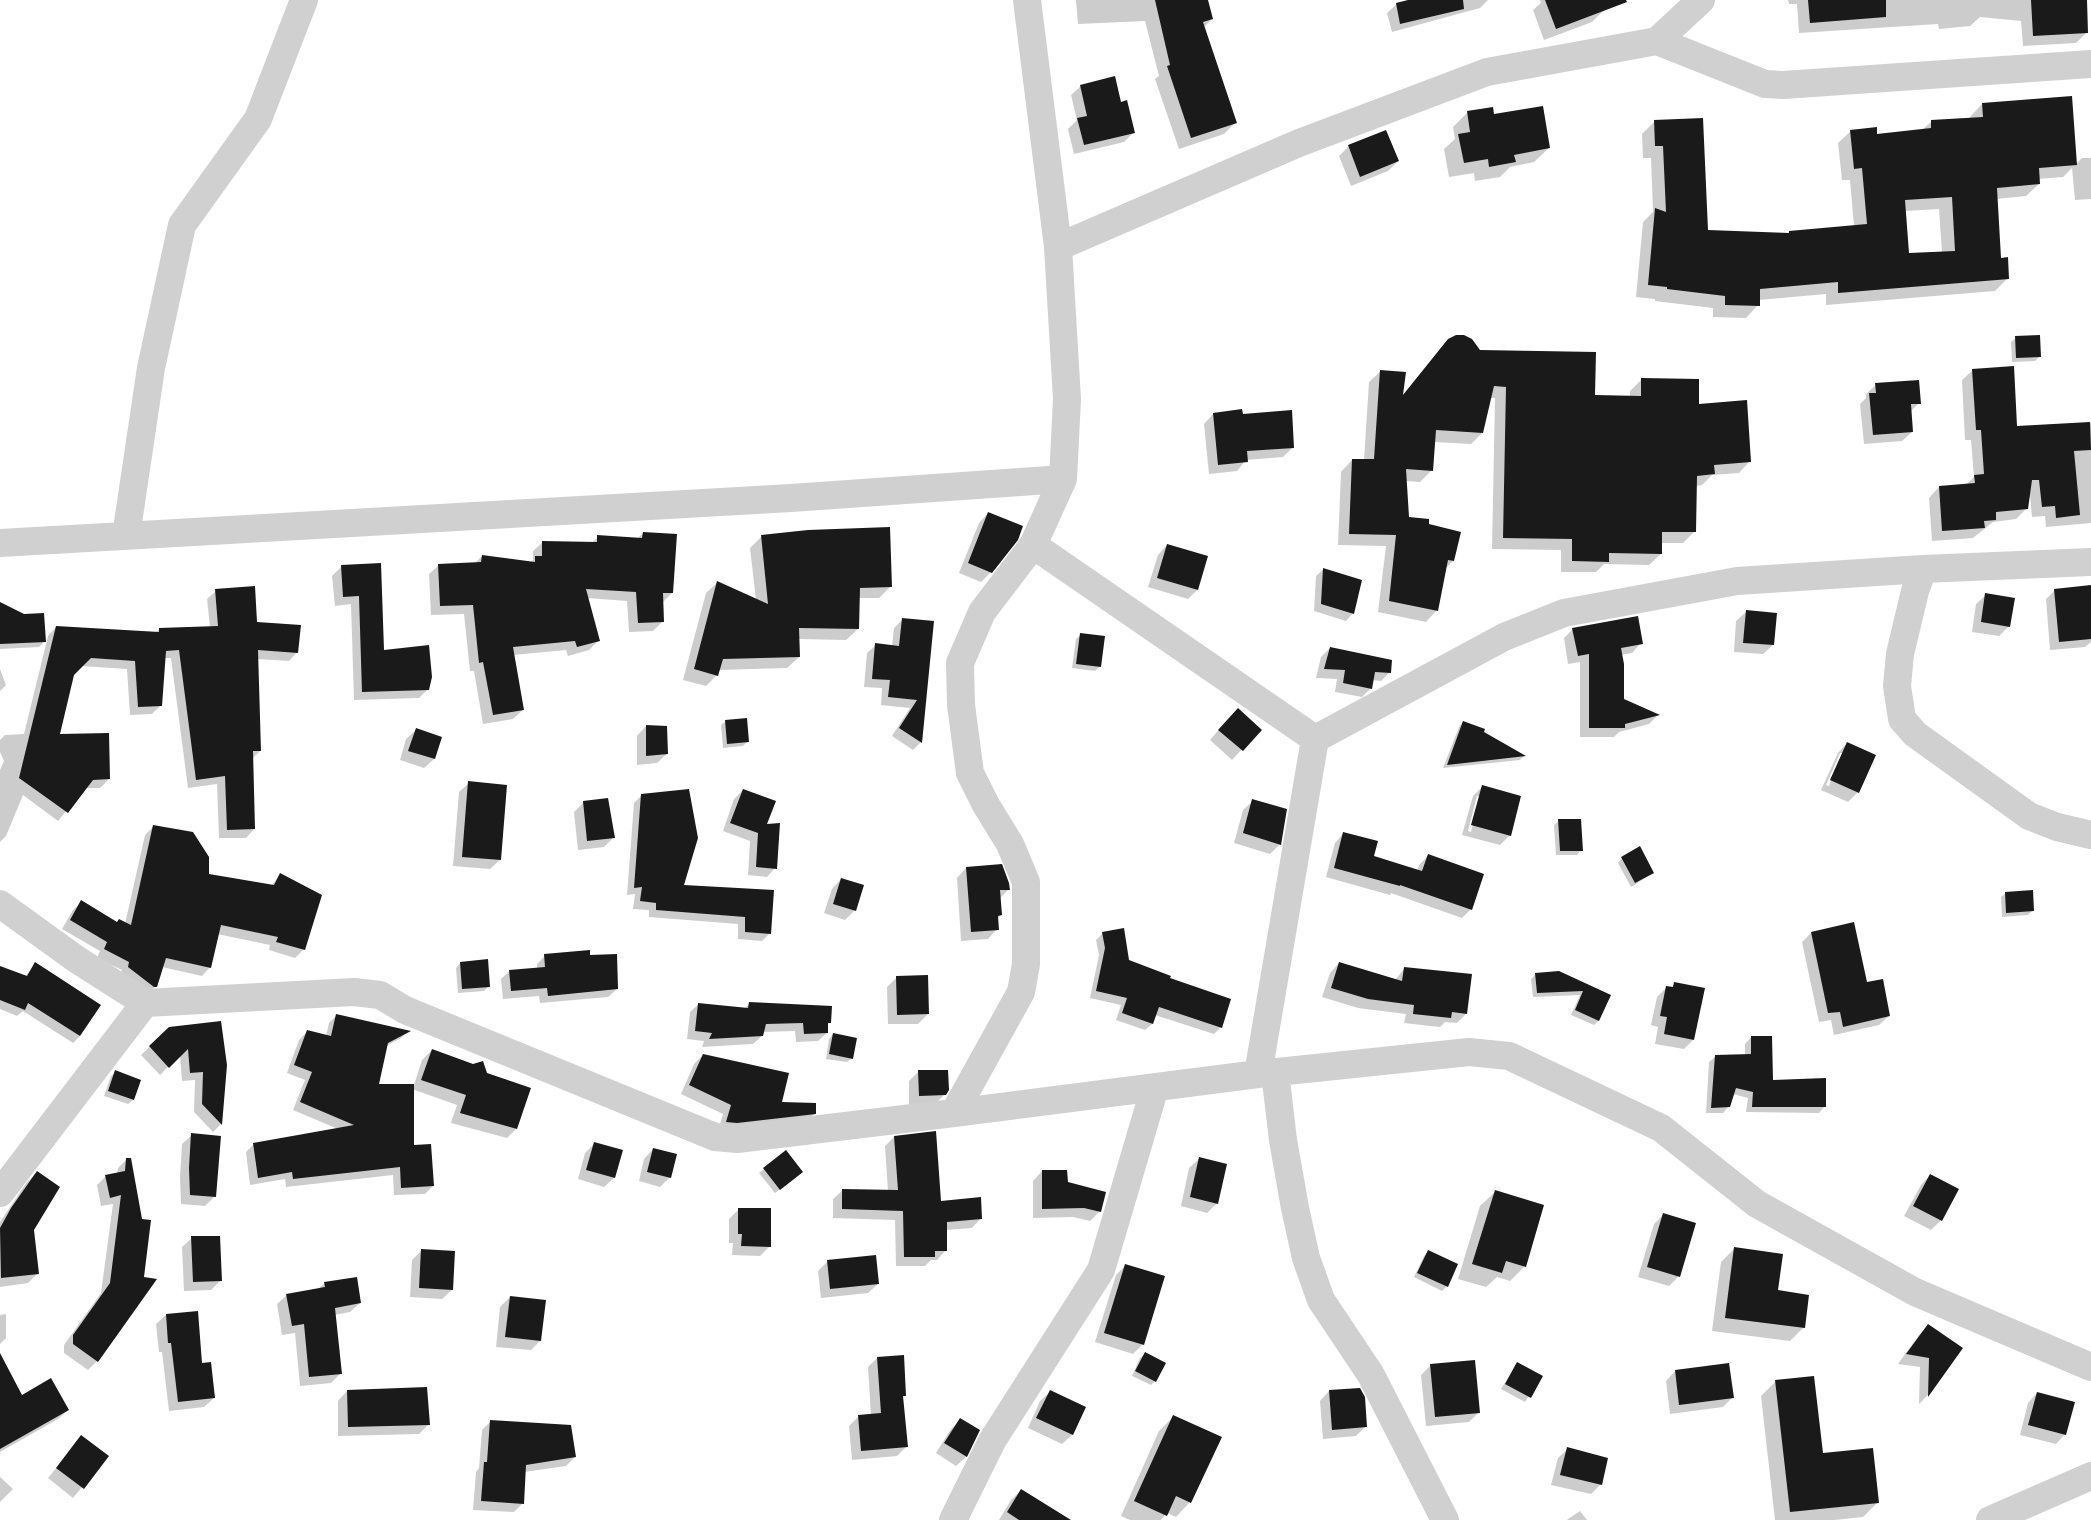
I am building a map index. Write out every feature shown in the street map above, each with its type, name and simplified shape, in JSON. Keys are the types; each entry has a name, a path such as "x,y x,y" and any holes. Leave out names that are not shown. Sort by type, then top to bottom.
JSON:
{"street":[{"path":"126,536 152,368 182,225 258,120 304,0"},
{"path":"954,1114 1021,992 1026,964 1026,882 1010,844 986,805 970,773 961,705 960,663 982,612 1033,545 1063,479 1067,399 1058,247 1027,0"},
{"path":"1657,41 1701,0"},
{"path":"1058,247 1299,143 1487,72 1657,41 1765,84 1783,85 2091,64"},
{"path":"0,543 771,499 1063,479"},
{"path":"1033,545 1315,739"},
{"path":"1315,739 1504,637 1564,613 1737,581 1923,569 2091,562"},
{"path":"1923,569 1915,591 1900,654 1897,686 1902,719 1915,734 2029,816 2056,827 2091,835"},
{"path":"1315,739 1267,1073 1283,1140 1306,1258 1321,1300 1371,1375 1445,1520"},
{"path":"0,904 76,959 145,1003 354,992 380,995 405,1010 715,1137 737,1139 954,1114 1267,1073 1468,1052 1509,1056 1661,1128 1757,1204 1915,1292 2091,1367"},
{"path":"0,1193 145,1003"},
{"path":"954,1520 992,1441 1101,1270 1155,1087"},
{"path":"1990,1520 2091,1476"}],"building":[{"path":"1155,0 1208,0 1213,19 1203,22 1237,123 1191,138 1167,66 1170,65"},
{"path":"1408,0 1463,0 1464,9 1400,24 1396,3"},
{"path":"1545,0 1626,0 1627,2 1556,29"},
{"path":"1808,0 1886,0 1886,17 1810,23"},
{"path":"2031,0 2087,0 2088,33 2033,36"},
{"path":"1115,76 1121,102 1127,100 1135,133 1084,145 1077,118 1087,116 1080,85"},
{"path":"2072,96 2077,165 2039,168 2040,184 1997,188 2001,258 2008,257 2009,279 1838,293 1838,282 1760,289 1760,306 1725,305 1725,296 1648,285 1655,208 1666,212 1663,146 1655,146 1654,120 1703,118 1708,230 1789,233 1789,231 1867,224 1862,168 1854,169 1850,130 1877,127 1877,134 1931,128 1931,120 1983,117 1982,103","holes":["1952,197 1955,251 1909,253 1905,200"]},
{"path":"1543,106 1550,148 1514,155 1516,162 1489,167 1488,159 1464,163 1458,134 1470,132 1467,111 1493,107 1494,114"},
{"path":"1386,130 1399,161 1360,177 1348,145"},
{"path":"1456,335 1464,335 1472,339 1480,350 1596,352 1595,395 1641,396 1641,378 1699,379 1699,404 1747,400 1751,462 1714,465 1715,474 1697,476 1696,532 1662,532 1662,554 1609,553 1609,562 1572,561 1572,539 1503,538 1506,387 1494,386 1483,433 1436,430 1433,471 1406,469 1409,517 1429,519 1429,524 1461,532 1454,561 1448,560 1438,611 1389,601 1396,535 1349,534 1352,459 1374,459 1380,370 1406,372 1403,395 1448,339"},
{"path":"2040,335 2041,357 2016,358 2015,336"},
{"path":"2014,366 2017,426 2090,422 2091,450 2074,451 2080,515 2056,518 2055,506 2042,507 2039,480 2032,480 2028,509 1996,512 1996,520 1984,521 1985,528 1942,531 1939,486 1975,483 1974,475 1984,474 1981,430 1976,430 1972,369"},
{"path":"1919,380 1921,404 1911,404 1913,432 1873,435 1869,393 1876,393 1875,383"},
{"path":"1242,409 1243,414 1292,410 1294,448 1247,451 1248,462 1218,465 1213,413"},
{"path":"988,512 1023,526 1018,540 992,573 968,563"},
{"path":"890,527 892,587 860,588 859,629 799,628 800,657 723,659 718,676 694,669 717,581 768,604 761,535 808,530"},
{"path":"643,532 677,534 673,593 663,593 664,622 638,623 636,592 586,589 600,641 577,647 575,641 513,647 524,710 493,715 483,662 479,663 473,605 440,606 438,564 481,562 482,555 535,562 535,556 542,556 542,541 597,542 597,535 642,538"},
{"path":"1167,544 1208,556 1198,590 1157,578"},
{"path":"381,563 384,650 429,645 432,677 429,690 362,692 359,596 343,597 341,565"},
{"path":"1323,568 1362,580 1354,614 1321,604"},
{"path":"2091,585 2091,639 2059,642 2054,589"},
{"path":"255,586 257,622 301,625 298,653 258,650 261,751 253,751 255,829 227,830 225,776 196,780 179,650 166,651 162,706 138,707 135,661 91,658 74,675 60,734 109,733 110,779 93,780 68,813 19,778 56,626 159,632 159,628 218,626 215,589"},
{"path":"1985,593 2015,598 2010,627 1981,622"},
{"path":"0,602 24,614 44,613 46,642 0,644"},
{"path":"1746,610 1777,613 1774,645 1743,643"},
{"path":"1638,616 1643,644 1621,648 1624,664 1624,699 1660,715 1625,724 1625,728 1589,728 1589,654 1578,656 1572,628"},
{"path":"902,618 934,621 922,743 899,728 917,700 888,697 890,680 872,679 875,643 899,646"},
{"path":"1080,633 1105,636 1101,667 1076,664"},
{"path":"1330,647 1392,660 1391,673 1375,672 1372,689 1343,683 1345,670 1324,669"},
{"path":"1238,708 1262,730 1243,751 1218,730"},
{"path":"747,718 749,742 727,744 725,720"},
{"path":"1463,721 1485,729 1484,732 1526,756 1447,765"},
{"path":"646,725 667,726 668,754 646,756"},
{"path":"416,728 442,737 435,759 408,751"},
{"path":"1847,742 1876,755 1859,793 1830,780"},
{"path":"468,781 507,785 501,860 462,857"},
{"path":"1482,785 1521,796 1511,836 1471,825"},
{"path":"689,789 698,838 684,885 774,890 771,934 745,932 745,917 656,910 656,903 640,901 642,887 634,888 641,794"},
{"path":"743,789 776,801 767,824 780,823 777,869 756,867 758,833 730,823"},
{"path":"608,798 615,838 587,841 583,801"},
{"path":"1252,799 1287,809 1281,845 1243,833"},
{"path":"1558,819 1581,819 1583,851 1560,851"},
{"path":"153,825 193,832 209,857 209,874 274,885 280,873 322,895 305,950 276,942 278,937 221,925 211,968 166,958 157,987 154,987 128,967 129,962 104,949 107,942 70,920 81,900 117,922 119,919 131,925"},
{"path":"1343,832 1378,841 1374,856 1422,871 1428,854 1484,874 1472,910 1400,885 1334,868"},
{"path":"1640,846 1654,873 1635,883 1621,857"},
{"path":"1002,864 1010,890 1000,890 1002,915 998,916 999,930 971,932 966,867"},
{"path":"841,878 864,885 856,911 833,904"},
{"path":"2033,890 2034,911 2006,913 2005,892"},
{"path":"1854,922 1867,982 1883,979 1890,1016 1843,1027 1840,1012 1828,1013 1811,932"},
{"path":"1124,928 1129,960 1171,976 1170,978 1231,999 1222,1028 1159,1007 1153,1024 1122,1013 1127,998 1096,991 1105,948 1102,932"},
{"path":"590,950 590,955 617,954 618,989 548,996 547,988 511,991 509,970 545,967 544,954"},
{"path":"488,959 490,987 462,989 460,962"},
{"path":"35,962 101,1005 80,1036 28,1003 25,1010 0,1000 0,966 27,976"},
{"path":"1339,962 1402,981 1404,967 1472,974 1467,1014 1452,1012 1451,1018 1413,1014 1414,1005 1368,999 1331,988"},
{"path":"1559,971 1611,995 1599,1021 1575,1010 1583,991 1537,993 1535,973"},
{"path":"928,975 929,1014 897,1015 896,976"},
{"path":"1674,982 1705,988 1694,1040 1664,1034 1667,1017 1660,1016 1666,986 1673,987"},
{"path":"749,1002 832,1006 831,1023 828,1023 828,1033 804,1034 803,1023 766,1024 763,1036 709,1039 712,1033 695,1031 698,1003 748,1008"},
{"path":"336,1014 411,1031 388,1043 379,1084 414,1084 414,1145 431,1144 434,1186 401,1188 400,1167 293,1179 292,1172 258,1178 253,1143 354,1125 300,1102 312,1072 294,1065 307,1030 331,1036"},
{"path":"221,1021 227,1065 222,1125 202,1104 203,1072 190,1073 188,1049 169,1068 149,1046 169,1027"},
{"path":"833,1033 857,1038 853,1059 829,1054"},
{"path":"1751,1036 1772,1036 1773,1080 1826,1078 1826,1107 1752,1107 1753,1092 1736,1088 1730,1107 1711,1108 1715,1055 1751,1054"},
{"path":"432,1049 473,1064 483,1061 487,1073 531,1088 517,1129 460,1113 466,1095 421,1080"},
{"path":"703,1054 789,1073 782,1102 816,1103 816,1114 737,1123 726,1122 731,1105 689,1085"},
{"path":"115,1070 141,1080 134,1100 108,1091"},
{"path":"918,1070 948,1070 949,1090 946,1095 919,1096"},
{"path":"936,1131 941,1201 981,1197 982,1219 947,1222 947,1251 935,1251 935,1257 904,1257 903,1211 842,1209 842,1189 898,1190 894,1136"},
{"path":"191,1133 221,1136 216,1197 190,1195"},
{"path":"594,1142 623,1150 615,1178 586,1170"},
{"path":"653,1148 677,1154 671,1178 647,1172"},
{"path":"786,1150 803,1172 780,1190 763,1168"},
{"path":"1199,1157 1227,1164 1218,1204 1190,1197"},
{"path":"126,1158 131,1158 142,1219 151,1220 144,1277 157,1279 98,1362 73,1344 73,1335 110,1283 121,1195 110,1198 105,1175 125,1171"},
{"path":"1042,1170 1067,1170 1068,1182 1106,1192 1101,1212 1084,1208 1042,1209"},
{"path":"37,1171 60,1187 34,1230 39,1274 1,1278 0,1228 11,1208"},
{"path":"1930,1174 1959,1189 1942,1221 1913,1206"},
{"path":"1495,1190 1544,1205 1526,1267 1506,1261 1502,1273 1472,1264"},
{"path":"738,1208 771,1208 771,1247 741,1246 742,1234 738,1234"},
{"path":"1663,1213 1696,1223 1680,1277 1647,1267"},
{"path":"191,1236 220,1236 222,1281 193,1282"},
{"path":"1734,1247 1783,1254 1778,1290 1809,1295 1805,1328 1725,1318"},
{"path":"421,1249 455,1251 453,1290 419,1288"},
{"path":"1428,1250 1458,1264 1448,1287 1417,1273"},
{"path":"876,1255 879,1284 830,1289 827,1260"},
{"path":"1125,1264 1165,1276 1144,1345 1104,1333"},
{"path":"357,1277 361,1303 335,1308 342,1374 309,1377 304,1324 292,1326 286,1294 325,1287 324,1282"},
{"path":"510,1296 546,1300 541,1341 505,1337"},
{"path":"198,1311 202,1363 211,1362 215,1398 178,1402 171,1343 168,1343 166,1314"},
{"path":"1928,1324 1963,1348 1928,1397 1929,1358 1906,1354"},
{"path":"1145,1352 1166,1363 1156,1382 1135,1371"},
{"path":"0,1353 22,1395 51,1378 69,1410 0,1449"},
{"path":"904,1355 906,1396 903,1396 908,1447 861,1451 858,1415 881,1413 877,1357"},
{"path":"1475,1360 1480,1413 1435,1417 1430,1364"},
{"path":"1517,1362 1543,1376 1531,1398 1505,1384"},
{"path":"1729,1363 1734,1398 1679,1405 1675,1370"},
{"path":"1814,1376 1823,1453 1873,1448 1879,1503 1790,1512 1775,1380"},
{"path":"427,1387 430,1425 348,1427 347,1390"},
{"path":"1360,1388 1365,1397 1367,1427 1332,1430 1329,1390"},
{"path":"1050,1390 1086,1407 1073,1435 1036,1418"},
{"path":"2037,1392 2075,1402 2066,1435 2028,1425"},
{"path":"1173,1415 1222,1437 1191,1503 1176,1496 1167,1516 1134,1501"},
{"path":"960,1418 980,1430 967,1457 944,1443"},
{"path":"490,1420 571,1425 576,1457 526,1465 524,1504 481,1501 484,1462 487,1462"},
{"path":"81,1435 109,1456 84,1489 56,1468"},
{"path":"1567,1447 1608,1458 1602,1485 1560,1475"},
{"path":"1021,1489 1071,1520 1019,1520 1007,1512"}]}
